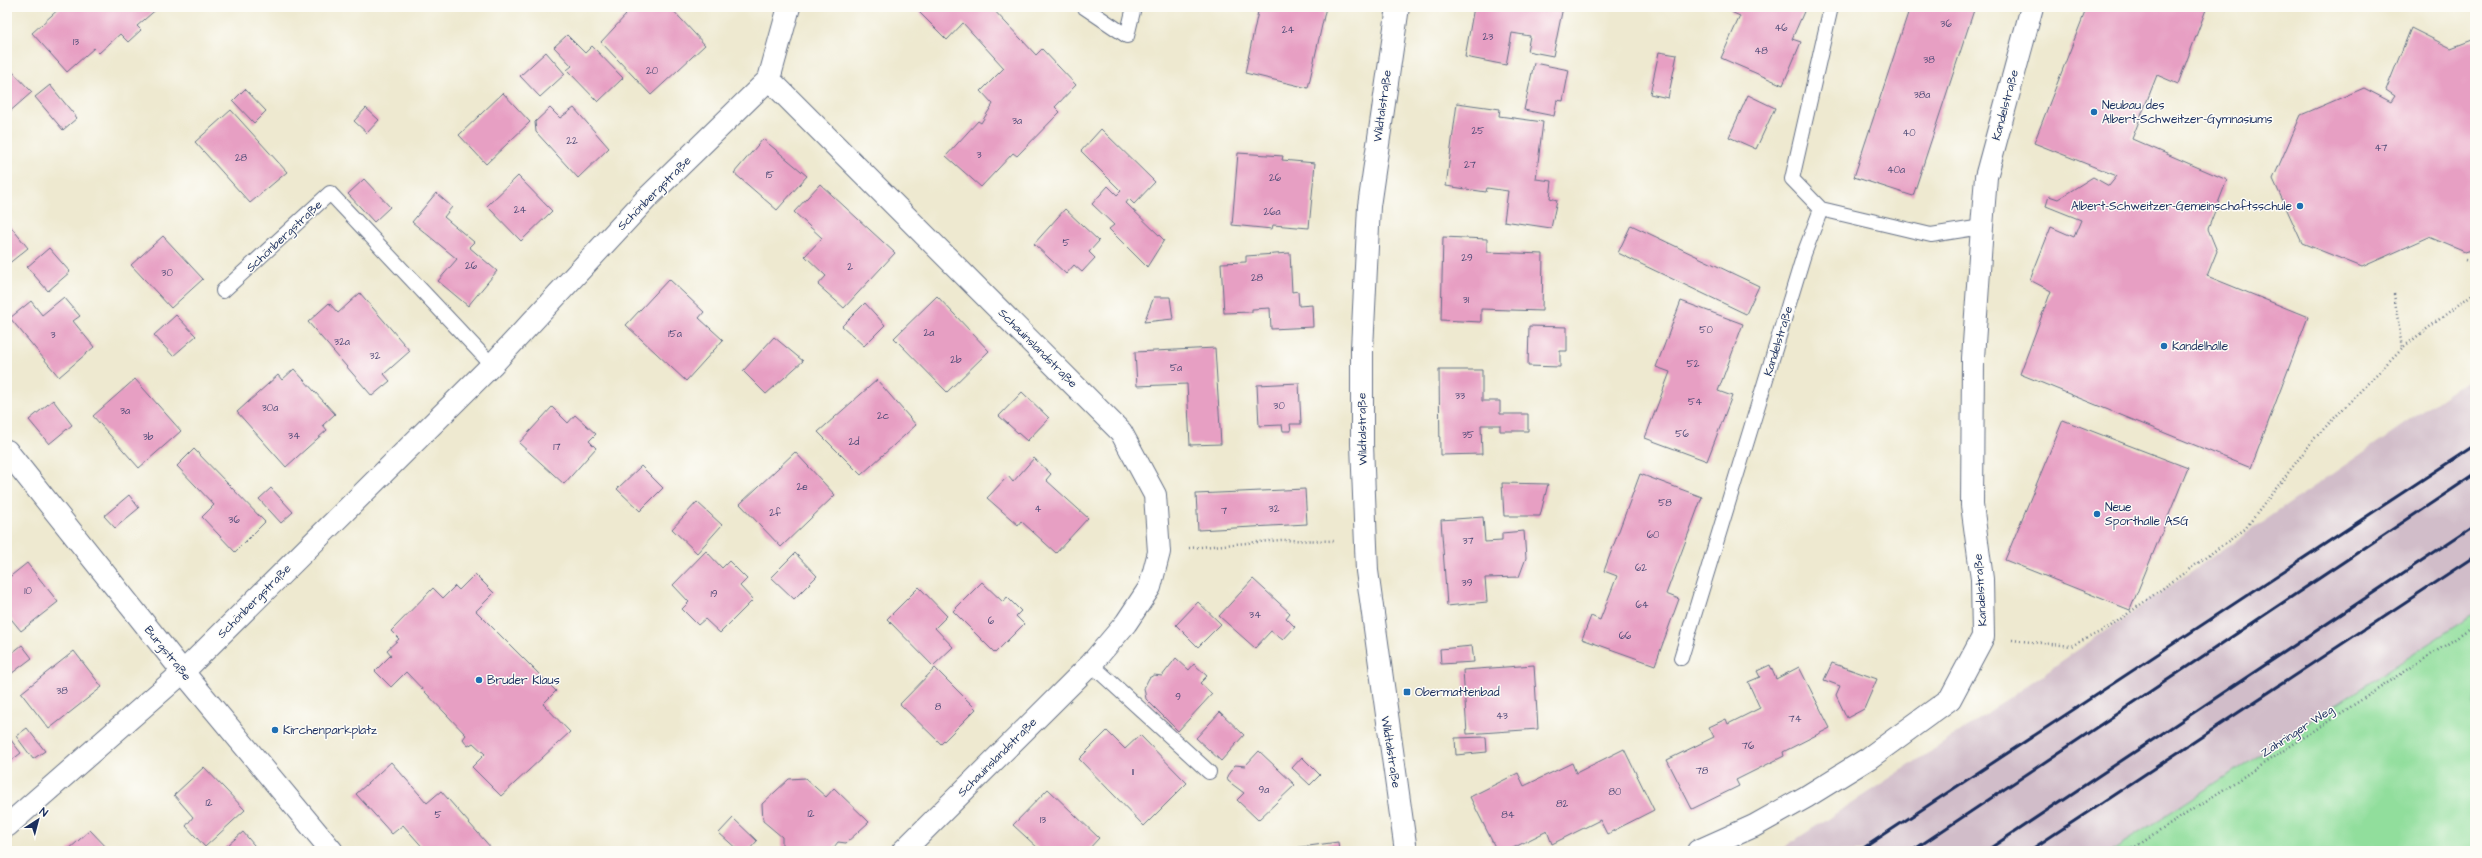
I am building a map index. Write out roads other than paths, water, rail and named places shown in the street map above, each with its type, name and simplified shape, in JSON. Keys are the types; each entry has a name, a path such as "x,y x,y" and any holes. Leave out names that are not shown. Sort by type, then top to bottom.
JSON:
{"street":[{"path":"769,79 789,7"},
{"name":"Wildtalstraße","path":"1398,7 1369,206 1362,349 1362,444 1367,571 1406,851"},
{"name":"Kandelstraße","path":"1698,851 1754,826 1806,797 1869,758 1950,699 1983,636 1982,579 1972,505 1973,358 1982,227 1986,177 2032,7"},
{"name":"Schönbergstraße","path":"7,826 183,672 492,365 647,198 769,79"},
{"name":"Schauinslandstraße","path":"769,79 1121,432 1155,495 1159,552 1150,587 1126,623 1092,664 903,851"},
{"name":"Burgstraße","path":"7,451 183,672 332,851"}],"lane":[{"path":"1084,7 1127,36 1134,7"},
{"path":"1831,7 1792,179 1821,209 1931,235 1982,227"},
{"name":"Schönbergstraße","path":"223,291 330,194 492,365"},
{"name":"Kandelstraße","path":"1681,658 1804,254 1821,209"},
{"path":"1092,664 1209,772"}],"railway":[{"path":"1859,851 2475,445"},
{"path":"1912,851 2475,474"},
{"path":"1986,851 2475,525"},
{"path":"2029,851 2475,556"}],"place":[{"name":"Neubau des Albert-Schweitzer-Gymnasiums","path":"2094,112"},
{"name":"Albert-Schweitzer-Gemeinschaftsschule","path":"2300,206"},
{"name":"Kandelhalle","path":"2164,346"},
{"name":"Neue Sporthalle ASG","path":"2097,514"},
{"name":"Bruder Klaus","path":"479,680"},
{"name":"Obermattenbad","path":"1407,692"},
{"name":"Kirchenparkplatz","path":"275,730"}]}
